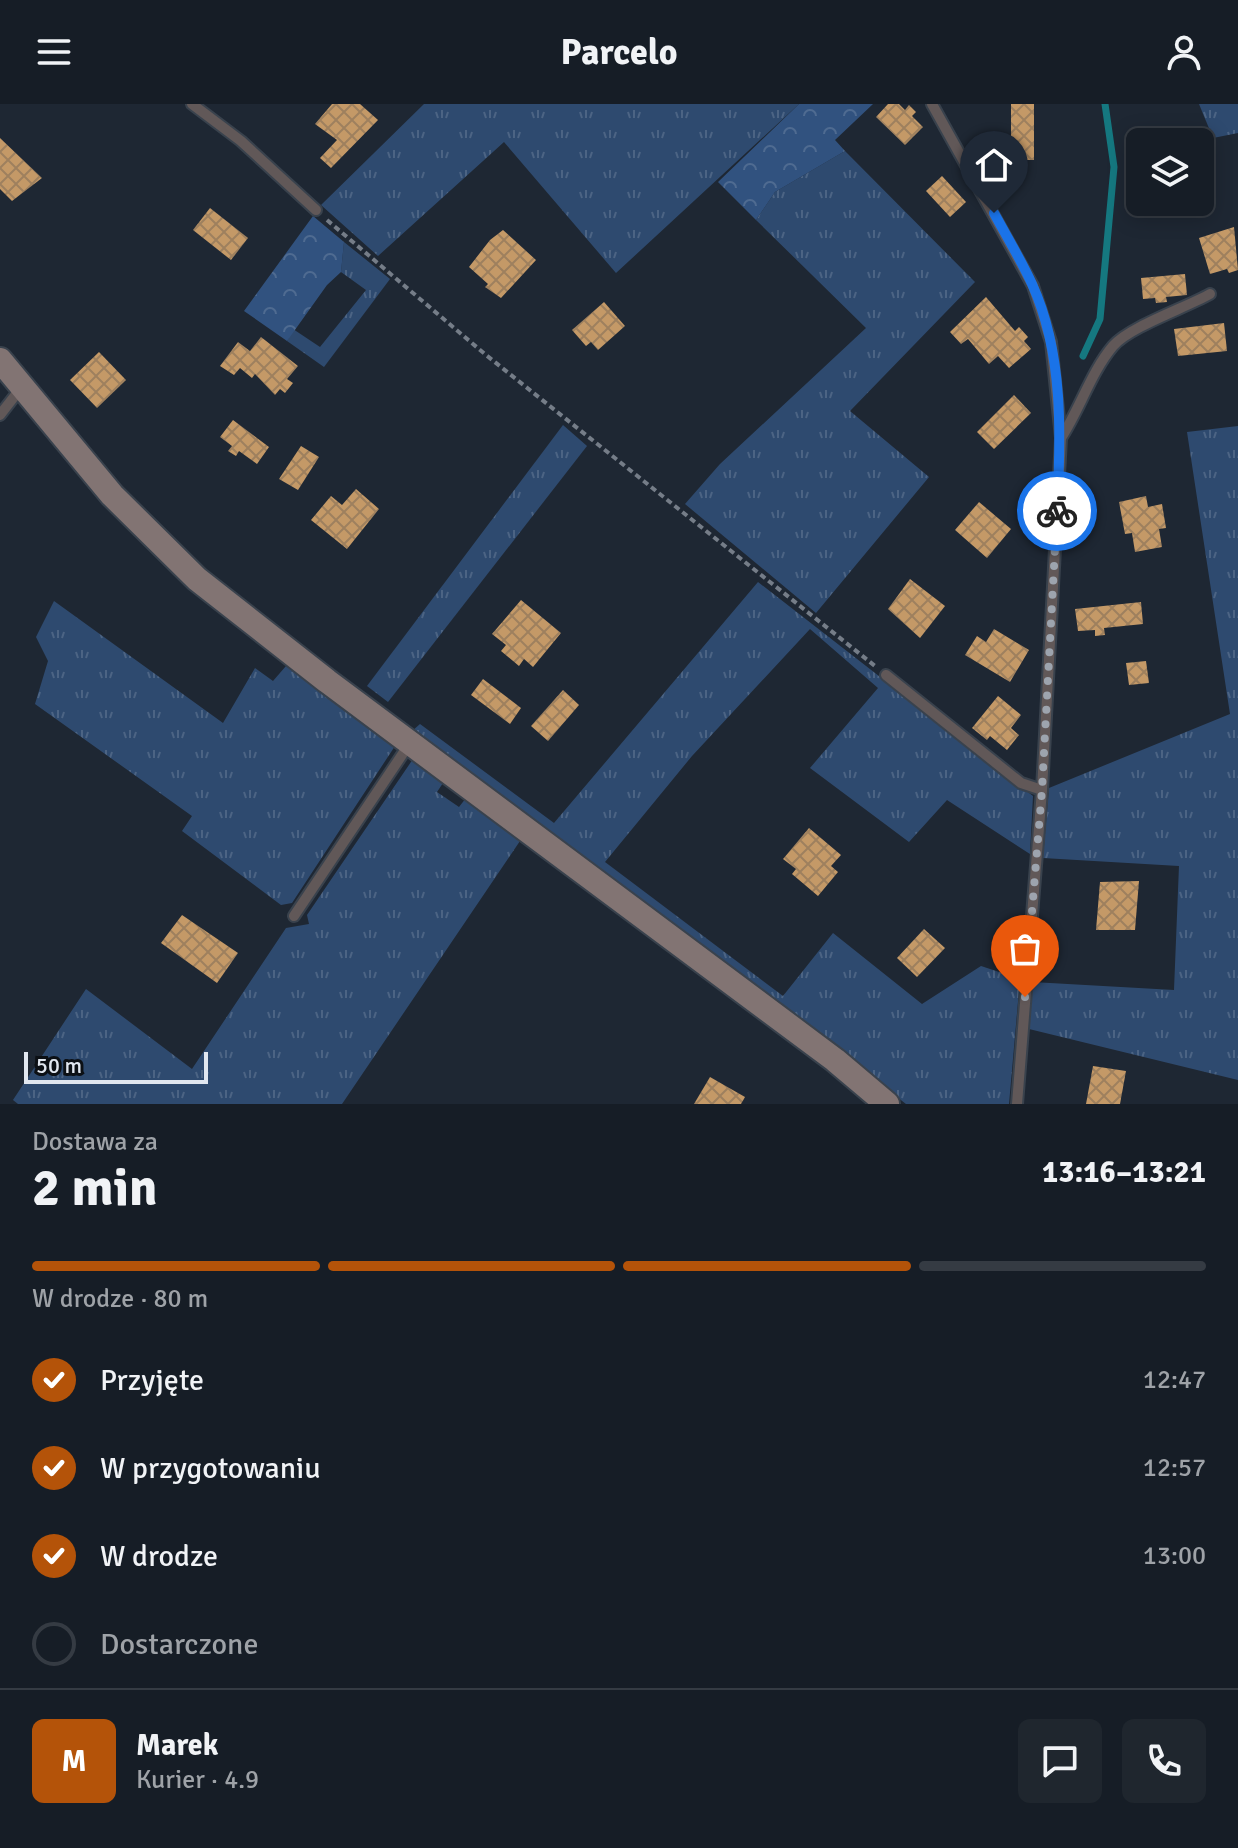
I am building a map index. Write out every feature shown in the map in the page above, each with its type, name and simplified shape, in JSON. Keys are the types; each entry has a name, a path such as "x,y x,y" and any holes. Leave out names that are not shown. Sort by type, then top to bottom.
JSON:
{"street":[{"path":"0,360 112,495 197,579 410,743 835,1060 887,1104"}],"lane":[{"path":"192,104 241,141 316,210"},
{"path":"932,104 1033,286 1051,342 1061,438 1042,790 1017,1104"},
{"path":"1061,438 1113,345 1132,332 1182,311 1210,294"},
{"path":"0,415 22,387"},
{"path":"886,675 1021,783 1042,790"},
{"path":"294,916 410,743"}],"path":[{"path":"316,210 486,355 886,675"}],"green space":[{"path":"424,104 799,104 616,273 504,142 378,256 321,205"},
{"path":"799,104 873,104 835,140 845,151 775,192 756,220 718,182"},
{"path":"1199,104 1238,104 1238,133 1214,138 1214,128 1209,128"},
{"path":"845,151 975,282 850,411 929,477 816,613 685,504 720,464 866,328 756,220 775,192"},
{"path":"313,216 344,242 341,272 327,285 287,341 244,311"},
{"path":"344,242 390,279 324,367 287,341 293,329 320,347 366,290 341,272"},
{"path":"563,425 587,446 388,702 367,686"},
{"path":"1238,426 1238,1080 1029,1029 1032,982 1174,990 1179,866 1043,858 1049,788 1230,714 1187,432"},
{"path":"758,582 1033,796 1030,854 947,800 909,842 810,768 878,688 810,629 692,756 605,862 783,996 833,933 922,1004 981,966 1020,979 1009,1104 906,1104 770,998 411,732 420,724 554,823"},
{"path":"54,601 223,723 255,668 273,681 286,666 395,746 292,903 281,905 182,831 192,816 35,704 48,661 36,637"},
{"path":"413,759 443,783 437,792 459,807 466,798 520,841 342,1104 18,1104 13,1100 86,989 192,1069 286,928 309,924 307,915"}],"building":[{"path":"332,104 360,104 378,120 331,168 320,158 337,140 315,124"},
{"path":"888,104 899,104 905,110 909,105 916,112 912,116 923,127 905,145 876,117"},
{"path":"1011,104 1034,104 1034,160 1011,160"},
{"path":"0,138 42,178 12,201 0,189"},
{"path":"942,176 966,202 950,217 926,191"},
{"path":"210,208 248,238 231,260 193,230"},
{"path":"1234,227 1238,270 1229,273 1227,269 1210,274 1199,238"},
{"path":"503,230 536,260 501,298 485,287 488,284 469,267 490,240"},
{"path":"1185,274 1187,295 1166,297 1167,302 1156,303 1155,298 1143,299 1141,278"},
{"path":"986,297 1015,331 1019,327 1028,337 1024,341 1031,349 1009,368 998,356 989,364 968,339 961,344 950,332"},
{"path":"604,302 625,326 598,350 591,342 586,346 572,330"},
{"path":"1224,323 1227,351 1178,356 1174,329"},
{"path":"261,337 298,366 287,379 293,383 285,393 280,389 275,395 255,374 252,378 240,368 234,375 220,366 238,342 250,351"},
{"path":"99,352 126,380 97,408 70,380"},
{"path":"1014,395 1031,413 994,449 977,432"},
{"path":"233,420 269,447 257,464 239,451 236,456 228,451 232,446 220,437"},
{"path":"301,446 319,457 298,490 279,479"},
{"path":"356,489 379,509 347,549 311,520 331,496 342,505"},
{"path":"1146,496 1148,507 1162,504 1166,528 1159,529 1162,547 1135,552 1132,533 1125,534 1119,502"},
{"path":"979,502 1011,529 987,558 955,530"},
{"path":"910,579 945,606 920,638 888,609"},
{"path":"521,600 561,633 533,667 524,659 519,666 501,651 506,645 492,634"},
{"path":"1141,602 1143,624 1104,628 1105,635 1095,636 1095,630 1078,631 1075,609"},
{"path":"994,629 1029,650 1010,682 965,655 977,636 986,642"},
{"path":"1146,661 1149,683 1129,685 1126,663"},
{"path":"483,679 521,708 510,724 471,695"},
{"path":"563,690 579,705 548,741 531,726"},
{"path":"998,696 1021,715 1011,728 1019,735 1007,750 990,736 987,740 972,728"},
{"path":"809,828 841,855 831,866 838,872 818,896 792,874 796,869 783,859"},
{"path":"1139,881 1135,930 1096,930 1100,882"},
{"path":"182,915 238,953 217,983 161,943"},
{"path":"924,929 945,948 917,977 897,958"},
{"path":"1093,1066 1126,1071 1120,1104 1086,1104"},
{"path":"710,1077 745,1097 741,1104 694,1104"}],"waterway":[{"path":"1083,356 1100,319 1114,167 1105,104"}],"way so far":[{"path":"1025,997 1042,790 1057,511"}],"route":[{"path":"994,213 1033,286 1051,342 1061,438 1057,511"}]}
